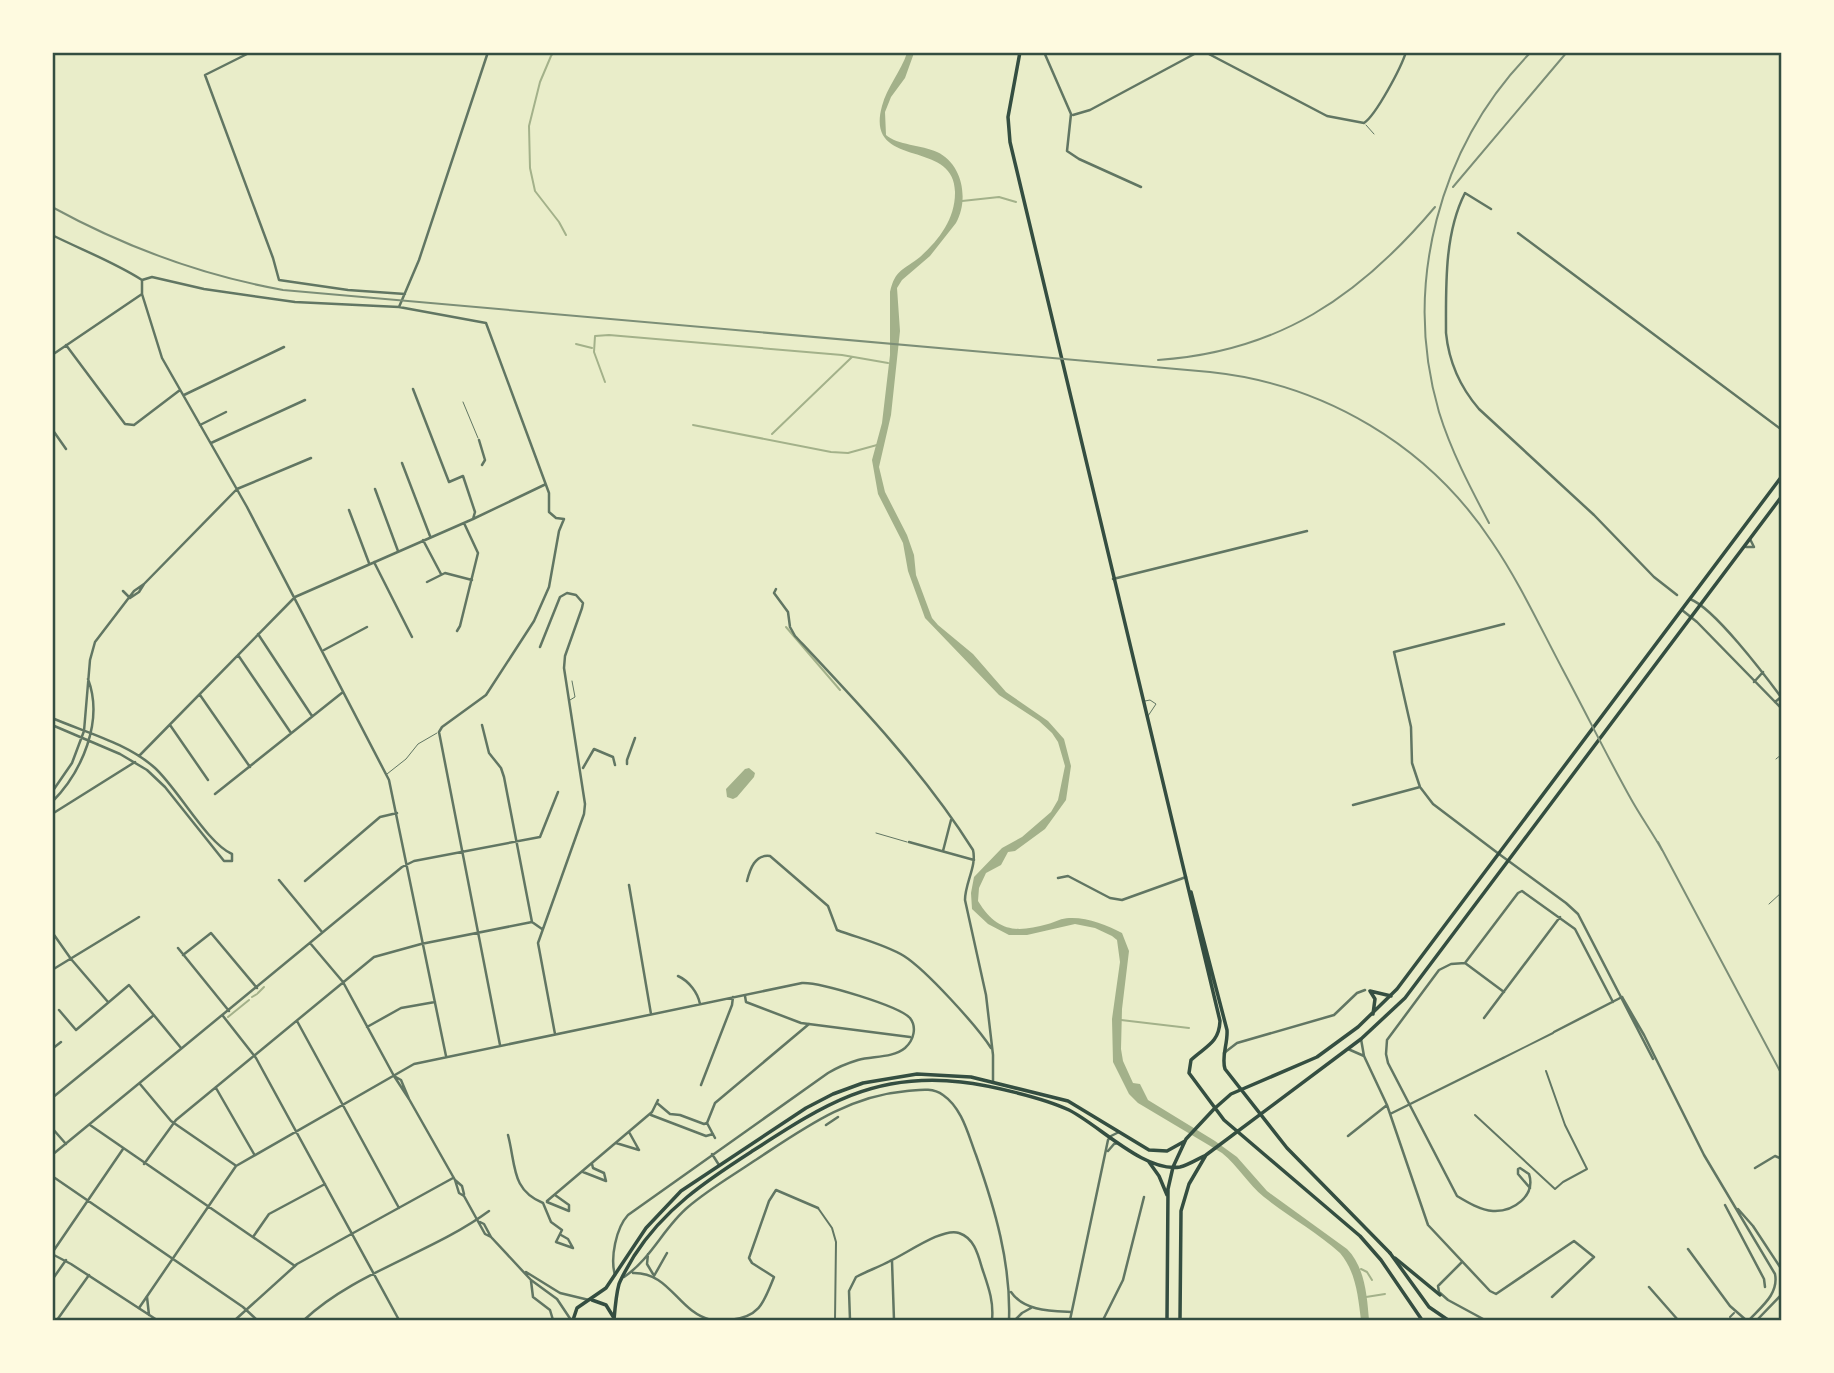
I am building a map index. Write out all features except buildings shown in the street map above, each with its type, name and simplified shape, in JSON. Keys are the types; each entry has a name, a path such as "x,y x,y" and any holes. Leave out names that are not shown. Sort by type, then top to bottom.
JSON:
{"main road":[{"path":"1020,52 1009,114 1009,138 1220,1024 1215,1041 1193,1057 1188,1067 1192,1079 1214,1109 1360,1236 1381,1260 1422,1321"},
{"path":"572,1321 577,1308 604,1289 656,1216 688,1186 810,1106 845,1089 880,1079 916,1074 952,1074 993,1081 1068,1101 1143,1148 1154,1151 1171,1149 1186,1139 1214,1109 1241,1088 1310,1061 1373,1014 1391,996 1782,476"},
{"path":"614,1321 621,1279 644,1242 669,1212 704,1183 813,1112 845,1096 913,1081 951,1081 981,1085 1068,1110 1148,1161 1173,1167 1206,1155 1361,1039 1405,998 1782,496"},
{"path":"1186,877 1196,905 1226,1026 1226,1069 1292,1154 1390,1253 1440,1295"},
{"path":"1367,990 1391,996"},
{"path":"1367,990 1375,999 1373,1014"},
{"path":"951,1081 952,1074"},
{"path":"1023,1096 1025,1089"},
{"path":"810,1106 813,1112"},
{"path":"1167,1321 1167,1196 1173,1167 1186,1139"},
{"path":"1180,1321 1181,1211 1189,1184 1206,1155"},
{"path":"1148,1161 1159,1176 1167,1196"},
{"path":"1390,1253 1429,1307 1448,1321"},
{"path":"1429,1287 1438,1286"},
{"path":"589,1300 606,1305 614,1321"}],"street":[{"path":"251,52 205,75 279,280 405,295"},
{"path":"399,307 434,218 488,52"},
{"path":"1044,52 1072,116 1066,145 1068,153 1141,187"},
{"path":"1072,116 1094,108 1198,52"},
{"path":"1205,52 1327,116 1364,123 1402,64 1406,52"},
{"path":"1491,209 1465,192 1452,227 1446,333 1451,361 1461,386 1479,409 1594,515 1654,577 1677,595"},
{"path":"1518,233 1782,430"},
{"path":"52,235 129,271 142,280"},
{"path":"142,280 152,277 204,289 295,302 399,307 486,323 549,493 549,512 556,518 564,519 559,531 549,587 527,634 485,695 439,732 500,1045"},
{"path":"142,280 142,294 159,352 237,489 387,774 446,1056"},
{"path":"52,355 142,294"},
{"path":"66,345 125,424 134,425 180,390"},
{"path":"183,396 284,346"},
{"path":"413,389 449,482 463,476 475,512 473,519"},
{"path":"211,443 305,400"},
{"path":"200,425 226,412"},
{"path":"52,429 66,449"},
{"path":"479,440 485,460 482,465"},
{"path":"52,792 68,770 82,738 90,660 95,642 108,622 237,489 311,458"},
{"path":"402,463 430,536"},
{"path":"139,756 295,597 544,485"},
{"path":"375,489 398,551"},
{"path":"349,510 369,564"},
{"path":"457,631 478,553 464,523"},
{"path":"1113,579 1307,531"},
{"path":"1743,548 1754,547 1750,539"},
{"path":"423,540 440,574"},
{"path":"374,562 412,636"},
{"path":"427,582 440,574 472,580"},
{"path":"776,589 774,593 788,612 790,627 795,636 875,724 944,807 973,850 974,860 966,885 965,900 986,995 995,1072 993,1081"},
{"path":"123,591 130,598"},
{"path":"540,647 560,597 567,593 578,596 582,601 582,608 564,664 585,804 584,814 542,929 538,950 555,1034"},
{"path":"1690,599 1700,604 1763,672 1781,697 1775,702"},
{"path":"1682,610 1780,707"},
{"path":"1504,624 1394,652 1411,727 1412,763 1420,788 1433,804 1576,912 1644,1035 1704,1155 1774,1270 1777,1282 1773,1293 1747,1321 1730,1306 1688,1249"},
{"path":"323,651 367,627"},
{"path":"258,634 312,717"},
{"path":"238,655 292,734"},
{"path":"1753,682 1763,672"},
{"path":"52,803 72,777 89,741 93,699 89,679"},
{"path":"215,794 343,692"},
{"path":"200,695 250,767"},
{"path":"52,718 139,756 170,783 218,843 232,854 232,861 224,861 165,787 135,762 52,725"},
{"path":"170,725 208,780"},
{"path":"482,725 489,752 504,777 533,922 542,929"},
{"path":"627,764 626,760 635,738"},
{"path":"583,768 594,748 613,757 615,765"},
{"path":"52,814 135,762"},
{"path":"1353,805 1420,788"},
{"path":"52,1155 407,863 540,837 558,792"},
{"path":"305,881 380,817 397,813"},
{"path":"943,851 951,821"},
{"path":"909,842 974,860"},
{"path":"747,881 750,869 757,860 762,856 770,856 828,906 837,930 900,954 922,972 968,1019 993,1051"},
{"path":"1058,878 1068,876 1110,898 1122,900 1186,877"},
{"path":"279,880 323,933"},
{"path":"629,885 650,1014"},
{"path":"1530,1188 1518,1174 1520,1168 1529,1174 1532,1184 1530,1188 1526,1195 1516,1206 1494,1211 1476,1206 1457,1196 1388,1062 1385,1048 1387,1040 1439,970 1451,964 1465,962 1519,892 1525,892 1576,931 1613,1002"},
{"path":"1484,1018 1560,917"},
{"path":"52,970 138,918"},
{"path":"144,1164 173,1123 379,954 533,922"},
{"path":"52,932 108,1002"},
{"path":"183,955 211,933 257,988"},
{"path":"310,943 343,982 394,1076 401,1080 459,1192 464,1196 485,1234 491,1237 531,1280 560,1303 572,1321"},
{"path":"178,948 229,1011"},
{"path":"1465,962 1504,992"},
{"path":"678,976 689,984 698,996 700,1004"},
{"path":"139,1308 236,1166 419,1062 802,983 821,984 904,1014 913,1025 908,1045 899,1052 853,1061 828,1073 628,1215 621,1225 613,1266 615,1275"},
{"path":"59,1010 76,1030 130,985 182,1049"},
{"path":"1224,1052 1237,1043 1334,1015 1357,992 1367,990"},
{"path":"745,995 746,1002 801,1023 911,1037"},
{"path":"701,1085 733,997"},
{"path":"1390,1114 1622,997"},
{"path":"367,1027 401,1008 435,1002"},
{"path":"52,1098 154,1015"},
{"path":"223,1016 255,1055 399,1319 393,1321"},
{"path":"296,1020 399,1208"},
{"path":"707,1123 715,1103 809,1024"},
{"path":"1361,1039 1364,1056 1387,1105 1428,1225 1489,1291 1496,1294 1574,1241 1594,1257 1552,1297"},
{"path":"52,1049 61,1042"},
{"path":"1348,1049 1364,1056"},
{"path":"1475,1115 1555,1189 1587,1169 1565,1125 1546,1072"},
{"path":"140,1084 173,1123 236,1166"},
{"path":"215,1087 254,1154"},
{"path":"621,1279 648,1254 676,1218 719,1184 832,1111 862,1099 891,1092 933,1090 954,1106 966,1129 996,1213 1011,1292 1009,1321"},
{"path":"545,1202 650,1114 657,1102 670,1114 707,1123"},
{"path":"1348,1136 1387,1105"},
{"path":"650,1114 706,1136 713,1134"},
{"path":"826,1125 838,1117"},
{"path":"707,1123 715,1138"},
{"path":"89,1125 295,1266"},
{"path":"52,1128 66,1144"},
{"path":"616,1143 639,1150 629,1132"},
{"path":"1070,1321 1111,1136 1119,1132"},
{"path":"509,1135 517,1181 533,1199 569,1211 569,1205 555,1195"},
{"path":"1107,1154 1114,1144 1120,1143"},
{"path":"124,1149 52,1254 89,1275 157,1321"},
{"path":"712,1154 719,1165"},
{"path":"1755,1168 1775,1156 1782,1159"},
{"path":"582,1171 606,1181 604,1173 593,1168 592,1164"},
{"path":"52,1176 247,1310 257,1321"},
{"path":"234,1321 295,1266 454,1179"},
{"path":"253,1237 269,1214 325,1184"},
{"path":"730,1321 748,1317 762,1305 774,1277 750,1261 750,1252 776,1190 818,1208 832,1228 835,1242 835,1321"},
{"path":"1103,1321 1123,1280 1144,1197"},
{"path":"545,1202 551,1222 562,1230 561,1235"},
{"path":"1725,1205 1764,1279 1765,1287"},
{"path":"1735,1206 1754,1226 1782,1270"},
{"path":"304,1321 324,1303 479,1221 489,1211"},
{"path":"669,1212 676,1218"},
{"path":"850,1321 849,1291 853,1280 912,1249 952,1232 960,1233 977,1251 991,1297 992,1321"},
{"path":"561,1235 568,1239 573,1248 556,1241 557,1236 561,1235"},
{"path":"654,1276 667,1253"},
{"path":"648,1254 647,1264 654,1276 694,1312 711,1321"},
{"path":"52,1280 66,1261"},
{"path":"892,1261 894,1321"},
{"path":"1462,1262 1438,1286 1440,1295 1485,1321"},
{"path":"523,1271 560,1293 589,1300"},
{"path":"631,1272 654,1276"},
{"path":"57,1321 89,1275"},
{"path":"531,1280 533,1297 550,1310 553,1321"},
{"path":"1648,1287 1678,1321"},
{"path":"534,1291 542,1288"},
{"path":"1011,1292 1017,1300 1031,1308 1072,1312"},
{"path":"1773,1293 1778,1298"},
{"path":"1757,1321 1782,1294"},
{"path":"148,1297 149,1315"},
{"path":"1015,1321 1022,1312 1031,1308"},
{"path":"1730,1317 1734,1313"}],"lane":[{"path":"1364,123 1374,134"},
{"path":"463,401 479,440"},
{"path":"568,701 575,697 572,681"},
{"path":"1143,701 1150,700 1156,704 1147,717"},
{"path":"387,774 406,759 418,744 439,732"},
{"path":"1776,760 1782,754"},
{"path":"876,833 909,842"},
{"path":"1769,904 1782,892"}],"shaded area":[{"path":"907,53 914,53 905,78 891,97 885,112 886,135 896,141 937,152 946,158 958,174 963,194 956,223 930,256 902,280 897,288 900,331 891,415 879,467 885,492 907,535 914,555 916,575 932,618 973,654 1006,692 1048,721 1064,739 1071,766 1066,800 1045,829 1015,851 1008,852 1001,865 986,873 979,888 978,901 992,919 1008,928 1026,929 1076,918 1097,922 1122,933 1129,951 1122,1009 1121,1049 1123,1061 1133,1083 1140,1084 1148,1100 1237,1157 1267,1191 1347,1249 1361,1273 1369,1320 1361,1320 1353,1276 1340,1253 1264,1197 1222,1153 1138,1103 1129,1094 1113,1062 1112,1019 1120,962 1117,940 1095,928 1075,924 1027,935 1009,935 988,924 972,909 974,877 1002,848 1022,837 1051,812 1058,800 1065,766 1058,742 1052,733 1039,721 999,695 925,618 908,571 903,543 878,494 872,460 882,423 890,355 892,284 897,274 920,257 945,228 952,212 955,193 951,176 941,165 897,147 886,139 880,126 884,99"},
{"path":"749,768 755,773 754,777 737,797 727,797 726,789"}],"waterway":[{"path":"554,52 540,82 529,126 530,168 535,191 566,235"},
{"path":"962,201 999,197 1016,202"},
{"path":"605,382 594,352 595,336 842,355 888,363"},
{"path":"576,344 592,348"},
{"path":"772,434 852,357"},
{"path":"693,425 831,452 848,453 877,445"},
{"path":"786,627 840,690"},
{"path":"258,993 264,987"},
{"path":"252,997 257,994"},
{"path":"228,1017 249,1000"},
{"path":"1121,1020 1189,1028"},
{"path":"1361,1269 1367,1272 1372,1280"},
{"path":"1366,1297 1385,1294"}],"railway":[{"path":"1489,523 1455,455 1439,412 1429,364 1425,315 1428,267 1437,220 1452,174 1473,130 1499,89 1531,52"},
{"path":"1453,187 1567,52"},
{"path":"52,207 107,235 164,258 222,276 283,290 1210,372 1293,390 1332,405 1370,425 1405,449 1437,476 1466,507 1492,542 1521,590 1622,784 1662,850"},
{"path":"1158,360 1201,355 1241,345 1278,332 1313,314 1346,293 1377,268 1435,207"},
{"path":"1658,842 1782,1075"}]}
